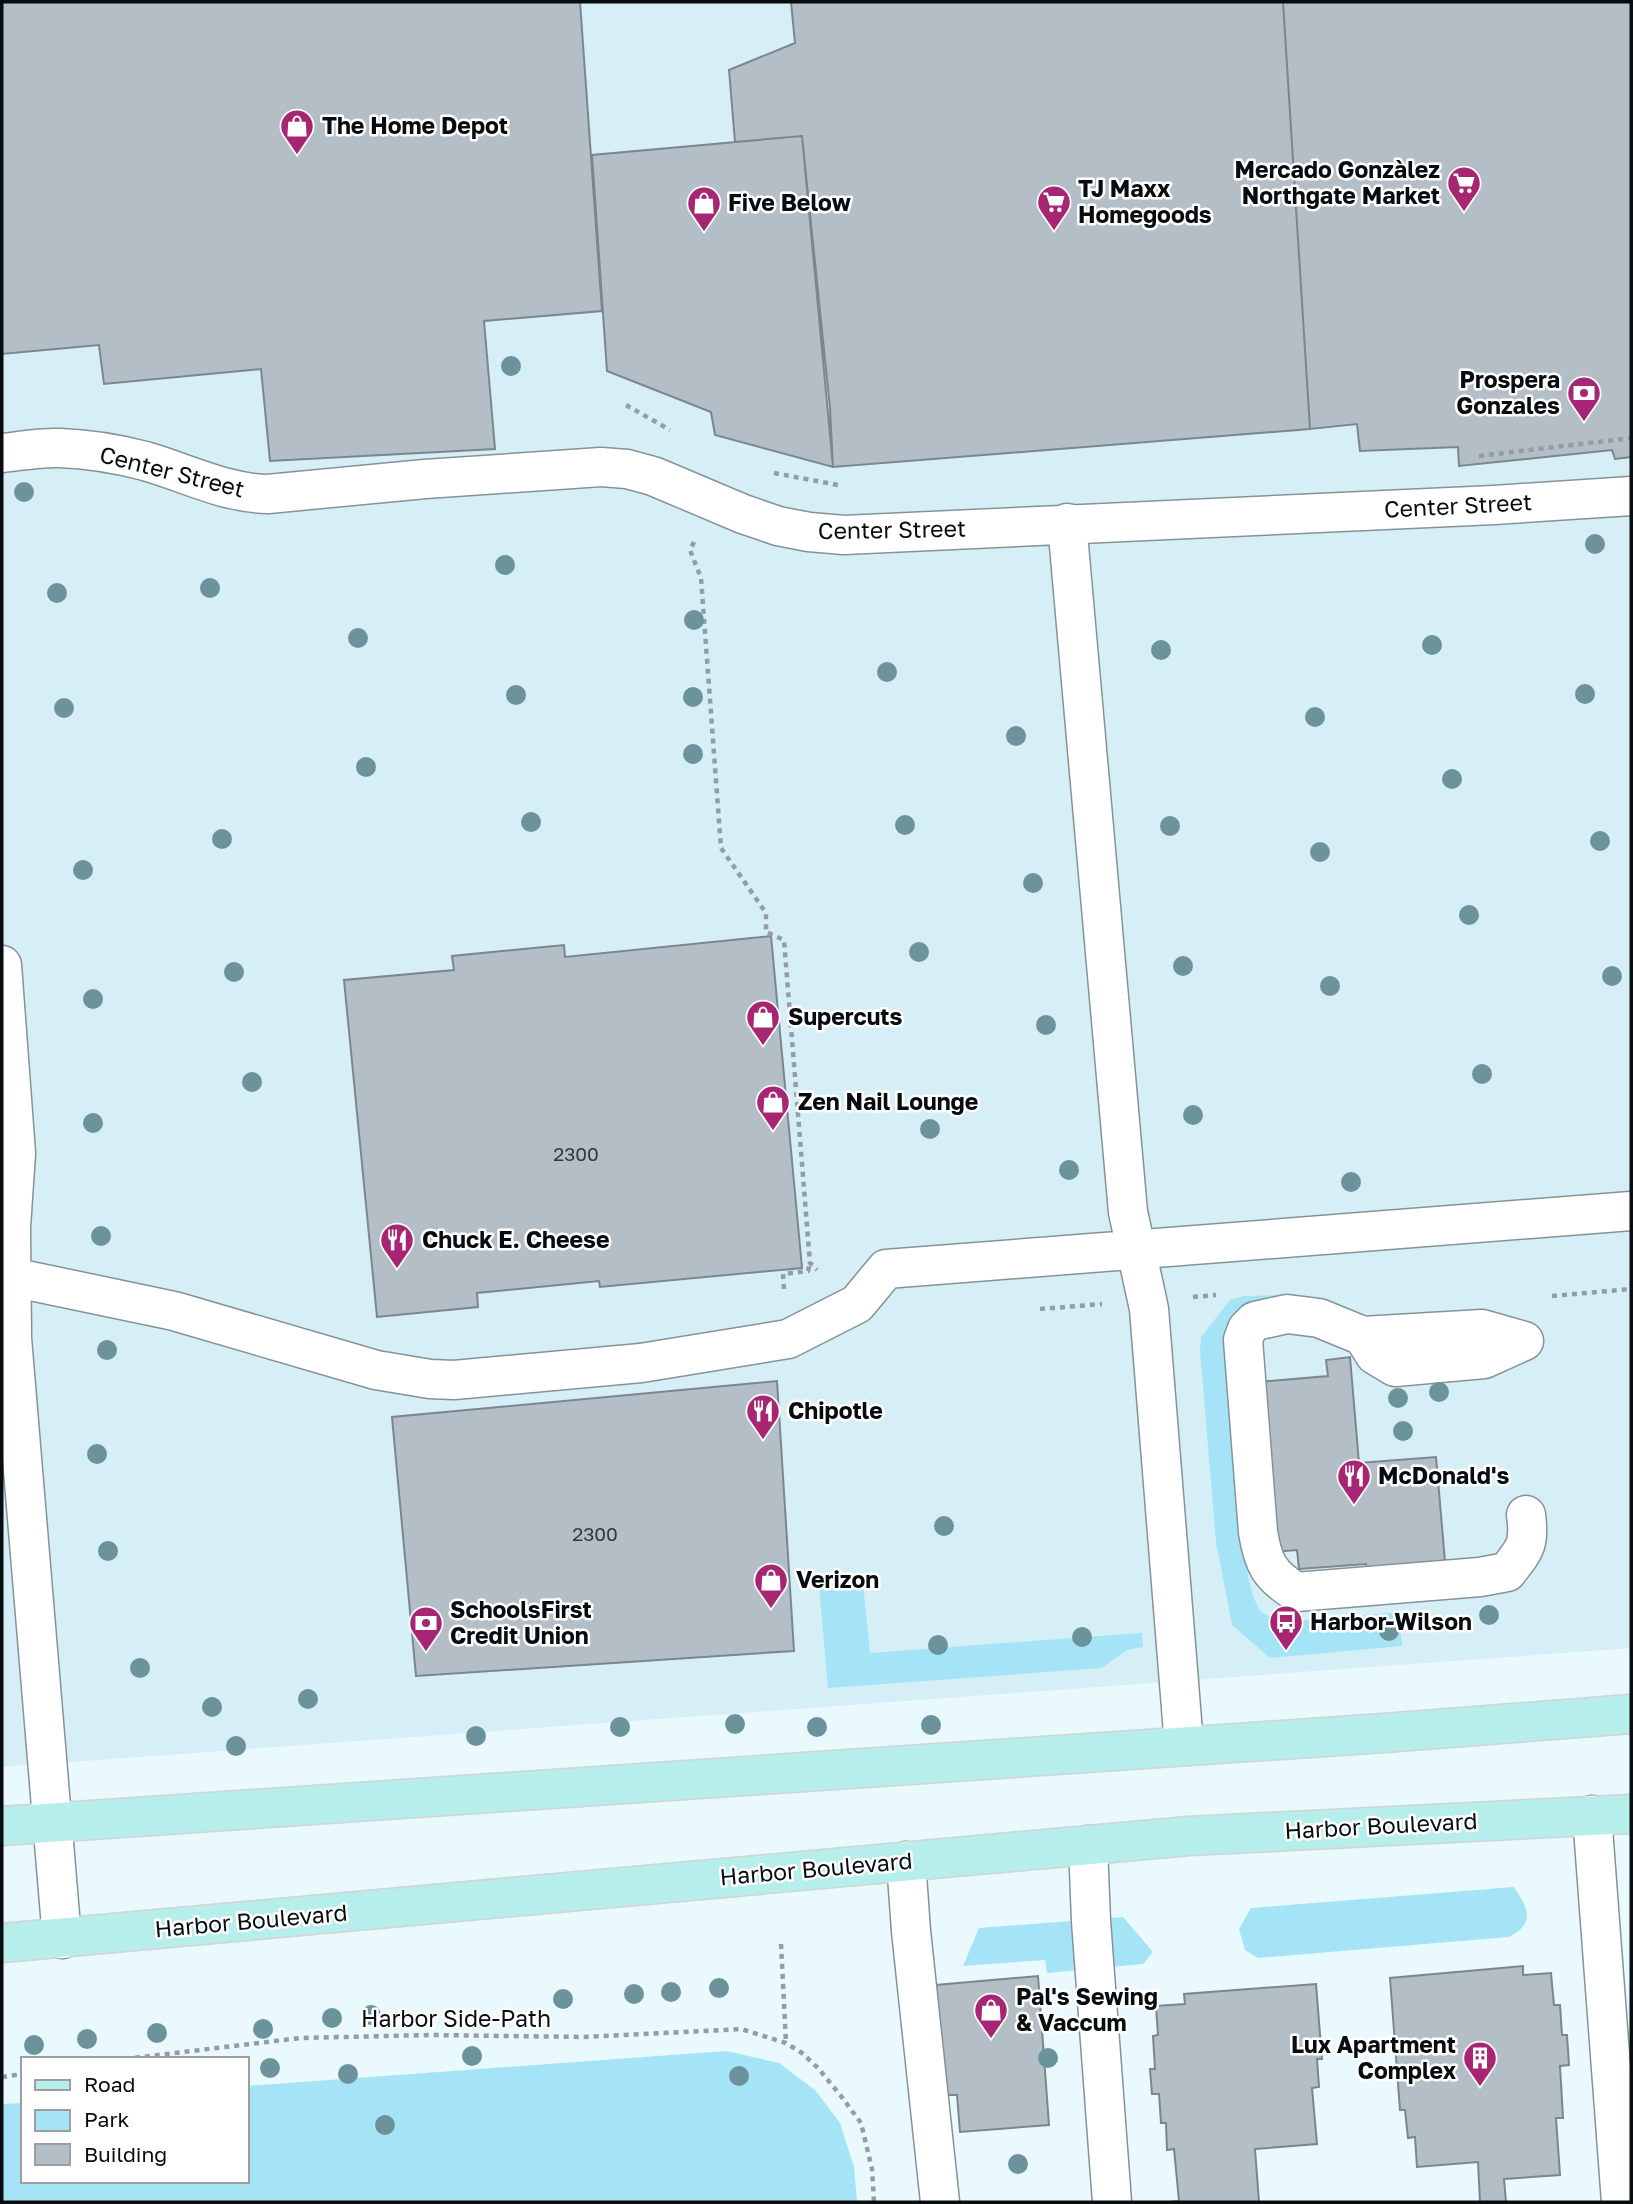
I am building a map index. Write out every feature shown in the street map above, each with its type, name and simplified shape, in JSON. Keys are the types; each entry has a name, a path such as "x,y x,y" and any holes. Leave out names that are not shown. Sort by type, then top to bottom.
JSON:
{"main road":[{"path":"2,1826 1631,1714"},
{"name":"Harbor Boulevard","path":"2,1943 1189,1836 1631,1814"}],"lane":[{"name":"Center Street","path":"2,453 60,447 116,455 145,461 223,488 257,493 567,468 627,469 653,476 778,526 845,535 1480,506 1631,496"},
{"path":"1068,523 1128,1212 1149,1309 1184,1745"},
{"path":"2,965 16,1153 6,1276 62,1938"},
{"path":"6,1276 174,1311 376,1370 454,1380 641,1363 788,1339 857,1304 886,1269 1631,1210"},
{"path":"1524,1341 1482,1329 1363,1336 1320,1318 1287,1314 1268,1316 1255,1321 1247,1329 1243,1340 1262,1555 1277,1580 1296,1592 1480,1577 1507,1572 1525,1549 1528,1532 1526,1516"},
{"path":"1592,1815 1621,2202"},
{"path":"1088,1845 1091,1921 1112,2202"},
{"path":"906,1861 940,2202"}],"path":[{"path":"626,405 674,433"},
{"path":"1469,457 1631,438"},
{"path":"766,471 847,487"},
{"path":"699,531 690,550 701,578 721,848 766,913 766,932 784,940 810,1263 808,1271 783,1274 785,1296"},
{"path":"810,1263 817,1270"},
{"path":"1552,1296 1631,1289"},
{"path":"1181,1298 1220,1294"},
{"path":"1040,1310 1107,1303"},
{"path":"781,1944 786,2043 818,2068 861,2123 872,2169 874,2202"},
{"name":"Harbor Side-Path","path":"142,2057 300,2038 430,2035 584,2037 741,2029 786,2043"},
{"path":"2,2077 21,2074"}],"shaded area":[{"path":"2,2 1631,2 1631,1648 2,1767"}],"green space":[{"path":"1285,1295 1252,1305 1241,1545 1253,1597 1261,1612 1278,1620 1313,1620 1398,1612 1402,1646 1270,1658 1232,1625 1216,1542 1201,1337 1230,1300 1244,1296"},
{"path":"863,1583 870,1653 1142,1633 1143,1647 1127,1650 1102,1668 828,1688 819,1586"},
{"path":"1514,1887 1527,1915 1523,1926 1509,1937 1258,1958 1245,1950 1239,1929 1251,1908"},
{"path":"1123,1917 1153,1952 1143,1964 1047,1973 1045,1960 963,1966 979,1928"},
{"path":"726,2051 779,2063 815,2090 840,2123 854,2167 857,2202 2,2202 2,2104 21,2103 21,2183 248,2183 248,2086"}],"building":[{"name":"The Home Depot","path":"2,2 580,2 602,311 484,321 495,449 270,461 261,369 104,384 99,345 2,354"},
{"name":"TJ Maxx Homegoods","path":"791,2 1283,2 1310,429 833,467 830,408 802,136 735,142 729,70 795,43"},
{"name":"Mercado Gonzàlez Northgate Market","path":"1283,2 1631,2 1631,457 1615,459 1612,450 1459,466 1458,447 1360,451 1357,424 1310,429"},
{"name":"Five Below","path":"802,136 833,467 715,435 711,412 607,371 592,155"},
{"path":"771,936 802,1268 600,1287 599,1281 477,1293 478,1307 377,1317 344,980 454,970 452,956 564,945 565,957"},
{"name":"McDonald's","path":"1350,1357 1359,1463 1436,1457 1446,1573 1367,1579 1366,1564 1299,1569 1297,1550 1272,1552 1258,1382 1328,1376 1326,1360"},
{"path":"777,1381 794,1651 416,1676 392,1417"},
{"name":"Lux Apartment Complex","path":"1523,1966 1523,1975 1551,1973 1554,2005 1560,2005 1562,2035 1567,2035 1569,2065 1560,2066 1563,2118 1556,2118 1560,2175 1504,2179 1506,2202 1480,2202 1478,2162 1417,2167 1415,2137 1408,2138 1405,2110 1400,2110 1390,1978"},
{"name":"Pal's Sewing & Vaccum","path":"1038,1976 1049,2125 960,2132 957,2095 943,2095 936,1985"},
{"name":"Lux Apartment Complex","path":"1316,1984 1322,2059 1317,2059 1319,2087 1312,2088 1317,2144 1255,2149 1259,2202 1169,2202 1179,2201 1174,2149 1167,2150 1166,2123 1161,2123 1159,2094 1152,2094 1150,2069 1155,2069 1153,2036 1158,2035 1156,2006 1185,2004 1184,1994"}],"place":[{"name":"The Home Depot","path":"297,156"},
{"name":"Mercado Gonzàlez Northgate Market","path":"1464,213"},
{"name":"TJ Maxx Homegoods","path":"1054,232"},
{"name":"Five Below","path":"704,233"},
{"name":"Prospera Gonzales","path":"1584,423"},
{"name":"Supercuts","path":"763,1047"},
{"name":"Zen Nail Lounge","path":"773,1132"},
{"name":"Chuck E. Cheese","path":"397,1270"},
{"name":"Chipotle","path":"763,1441"},
{"name":"McDonald's","path":"1354,1506"},
{"name":"Verizon","path":"771,1610"},
{"name":"Harbor-Wilson","path":"1286,1652"},
{"name":"SchoolsFirst Credit Union","path":"426,1653"},
{"name":"Pal's Sewing & Vaccum","path":"991,2040"},
{"name":"Lux Apartment Complex","path":"1480,2088"}]}
